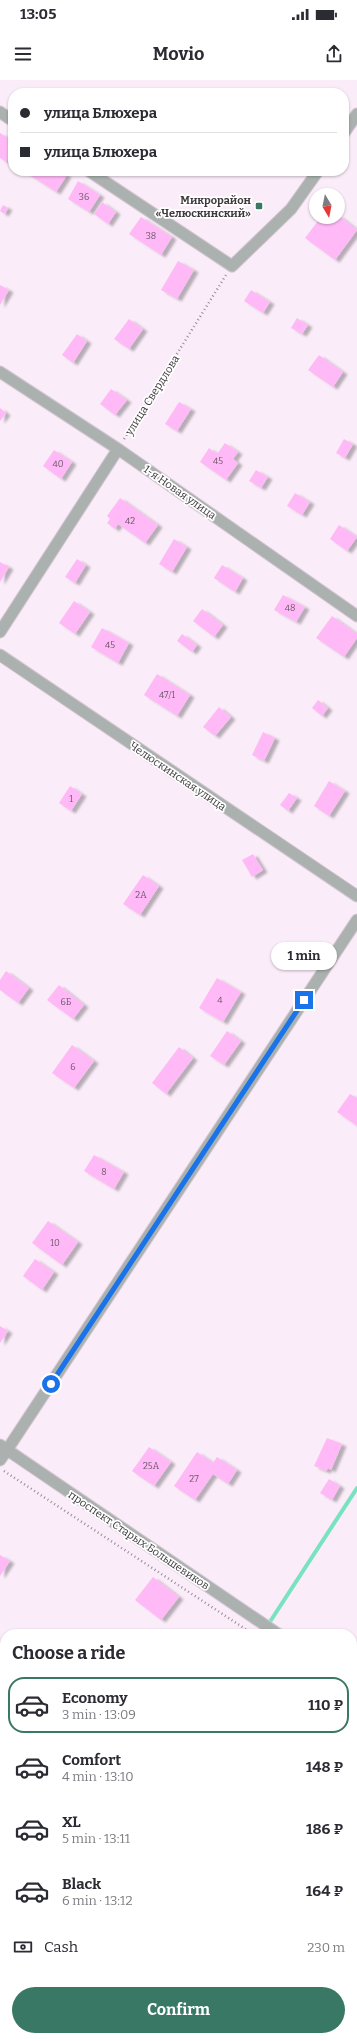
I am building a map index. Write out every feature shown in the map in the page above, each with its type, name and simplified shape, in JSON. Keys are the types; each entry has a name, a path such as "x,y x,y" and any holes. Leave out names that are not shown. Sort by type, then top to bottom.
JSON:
{"street":[{"path":"349,126 357,114"},
{"path":"97,176 232,266 291,209 314,176"},
{"name":"1-я Новая улица","path":"0,372 118,449 357,616"},
{"path":"0,632 118,449"},
{"name":"Челюскинская улица","path":"0,655 357,896"},
{"path":"0,1460 4,1448 357,920"},
{"name":"проспект Старых Большевиков","path":"4,1448 271,1629"}],"path":[{"name":"улица Свердлова","path":"118,449 232,266"},
{"path":"0,1469 246,1629"}],"building":[{"path":"0,133 8,138 8,159 6,162 0,158"},
{"path":"31,176 66,176 56,192"},
{"path":"78,181 100,195 89,212 68,199"},
{"path":"102,202 116,212 108,224 94,214"},
{"path":"3,205 8,208 4,214 0,211"},
{"path":"141,217 172,237 161,255 129,234"},
{"path":"345,221 357,230 335,260 305,238 316,224 345,224"},
{"path":"178,261 194,270 177,299 161,290"},
{"path":"0,285 9,290 0,305"},
{"path":"251,290 270,302 263,313 244,301"},
{"path":"297,318 308,325 302,334 291,328"},
{"path":"129,319 143,329 129,349 114,339"},
{"path":"77,334 87,341 73,363 62,355"},
{"path":"319,355 343,372 333,387 308,370"},
{"path":"111,389 127,400 115,415 100,404"},
{"path":"179,402 191,409 177,431 165,424"},
{"path":"0,408 6,413 0,421"},
{"path":"344,439 353,444 345,458 336,453"},
{"path":"225,443 238,452 233,459 238,463 226,480 200,462 209,448 217,454"},
{"path":"54,450 72,462 61,479 43,466"},
{"path":"256,470 268,477 261,488 249,481"},
{"path":"295,493 310,502 302,515 287,506"},
{"path":"120,498 158,525 145,543 118,524 115,529 107,523 110,519 107,516"},
{"path":"339,525 357,537 347,551 330,539"},
{"path":"174,539 187,547 172,572 159,564"},
{"path":"77,559 86,565 75,583 65,577"},
{"path":"0,562 9,567 0,582"},
{"path":"222,565 243,578 235,592 214,578"},
{"path":"283,595 305,607 296,622 274,610"},
{"path":"74,601 90,612 75,634 59,623"},
{"path":"202,609 223,625 214,637 193,621"},
{"path":"332,616 357,634 357,638 344,657 316,638"},
{"path":"102,628 129,643 118,663 91,647"},
{"path":"182,634 197,645 192,652 177,641"},
{"path":"157,674 190,695 177,716 144,695"},
{"path":"318,700 328,708 322,716 312,708"},
{"path":"219,707 231,717 215,736 203,727"},
{"path":"263,732 275,738 264,761 252,755"},
{"path":"329,781 345,791 329,816 314,806"},
{"path":"70,786 82,794 71,811 59,803"},
{"path":"289,793 297,798 288,811 280,805"},
{"path":"253,854 263,870 252,877 242,860"},
{"path":"143,875 159,886 140,915 123,904"},
{"path":"6,971 29,988 18,1003 0,990 0,980"},
{"path":"217,978 241,992 223,1022 199,1008"},
{"path":"59,985 84,1005 73,1019 47,1000"},
{"path":"227,1031 241,1041 224,1065 210,1056"},
{"path":"72,1045 94,1061 74,1088 52,1073"},
{"path":"179,1047 193,1058 166,1094 152,1083"},
{"path":"350,1094 357,1098 357,1126 337,1112"},
{"path":"94,1155 124,1172 114,1189 84,1171"},
{"path":"48,1221 78,1242 62,1265 32,1243"},
{"path":"35,1259 54,1272 42,1290 23,1276"},
{"path":"0,1326 8,1331 0,1343"},
{"path":"327,1438 342,1444 331,1470 328,1468 326,1471 314,1466"},
{"path":"149,1447 171,1462 154,1486 132,1471"},
{"path":"197,1452 213,1463 217,1457 237,1470 228,1484 213,1474 195,1500 174,1486"},
{"path":"329,1479 340,1486 332,1500 320,1493"},
{"path":"0,1555 10,1561 0,1576"},
{"path":"153,1577 179,1597 161,1620 135,1600"}],"waterway":[{"path":"265,1629 357,1488"}],"place":[{"name":"Микрорайон «Челюскинский»","path":"259,206"}],"route":[{"path":"51,1384 304,1000"}]}
